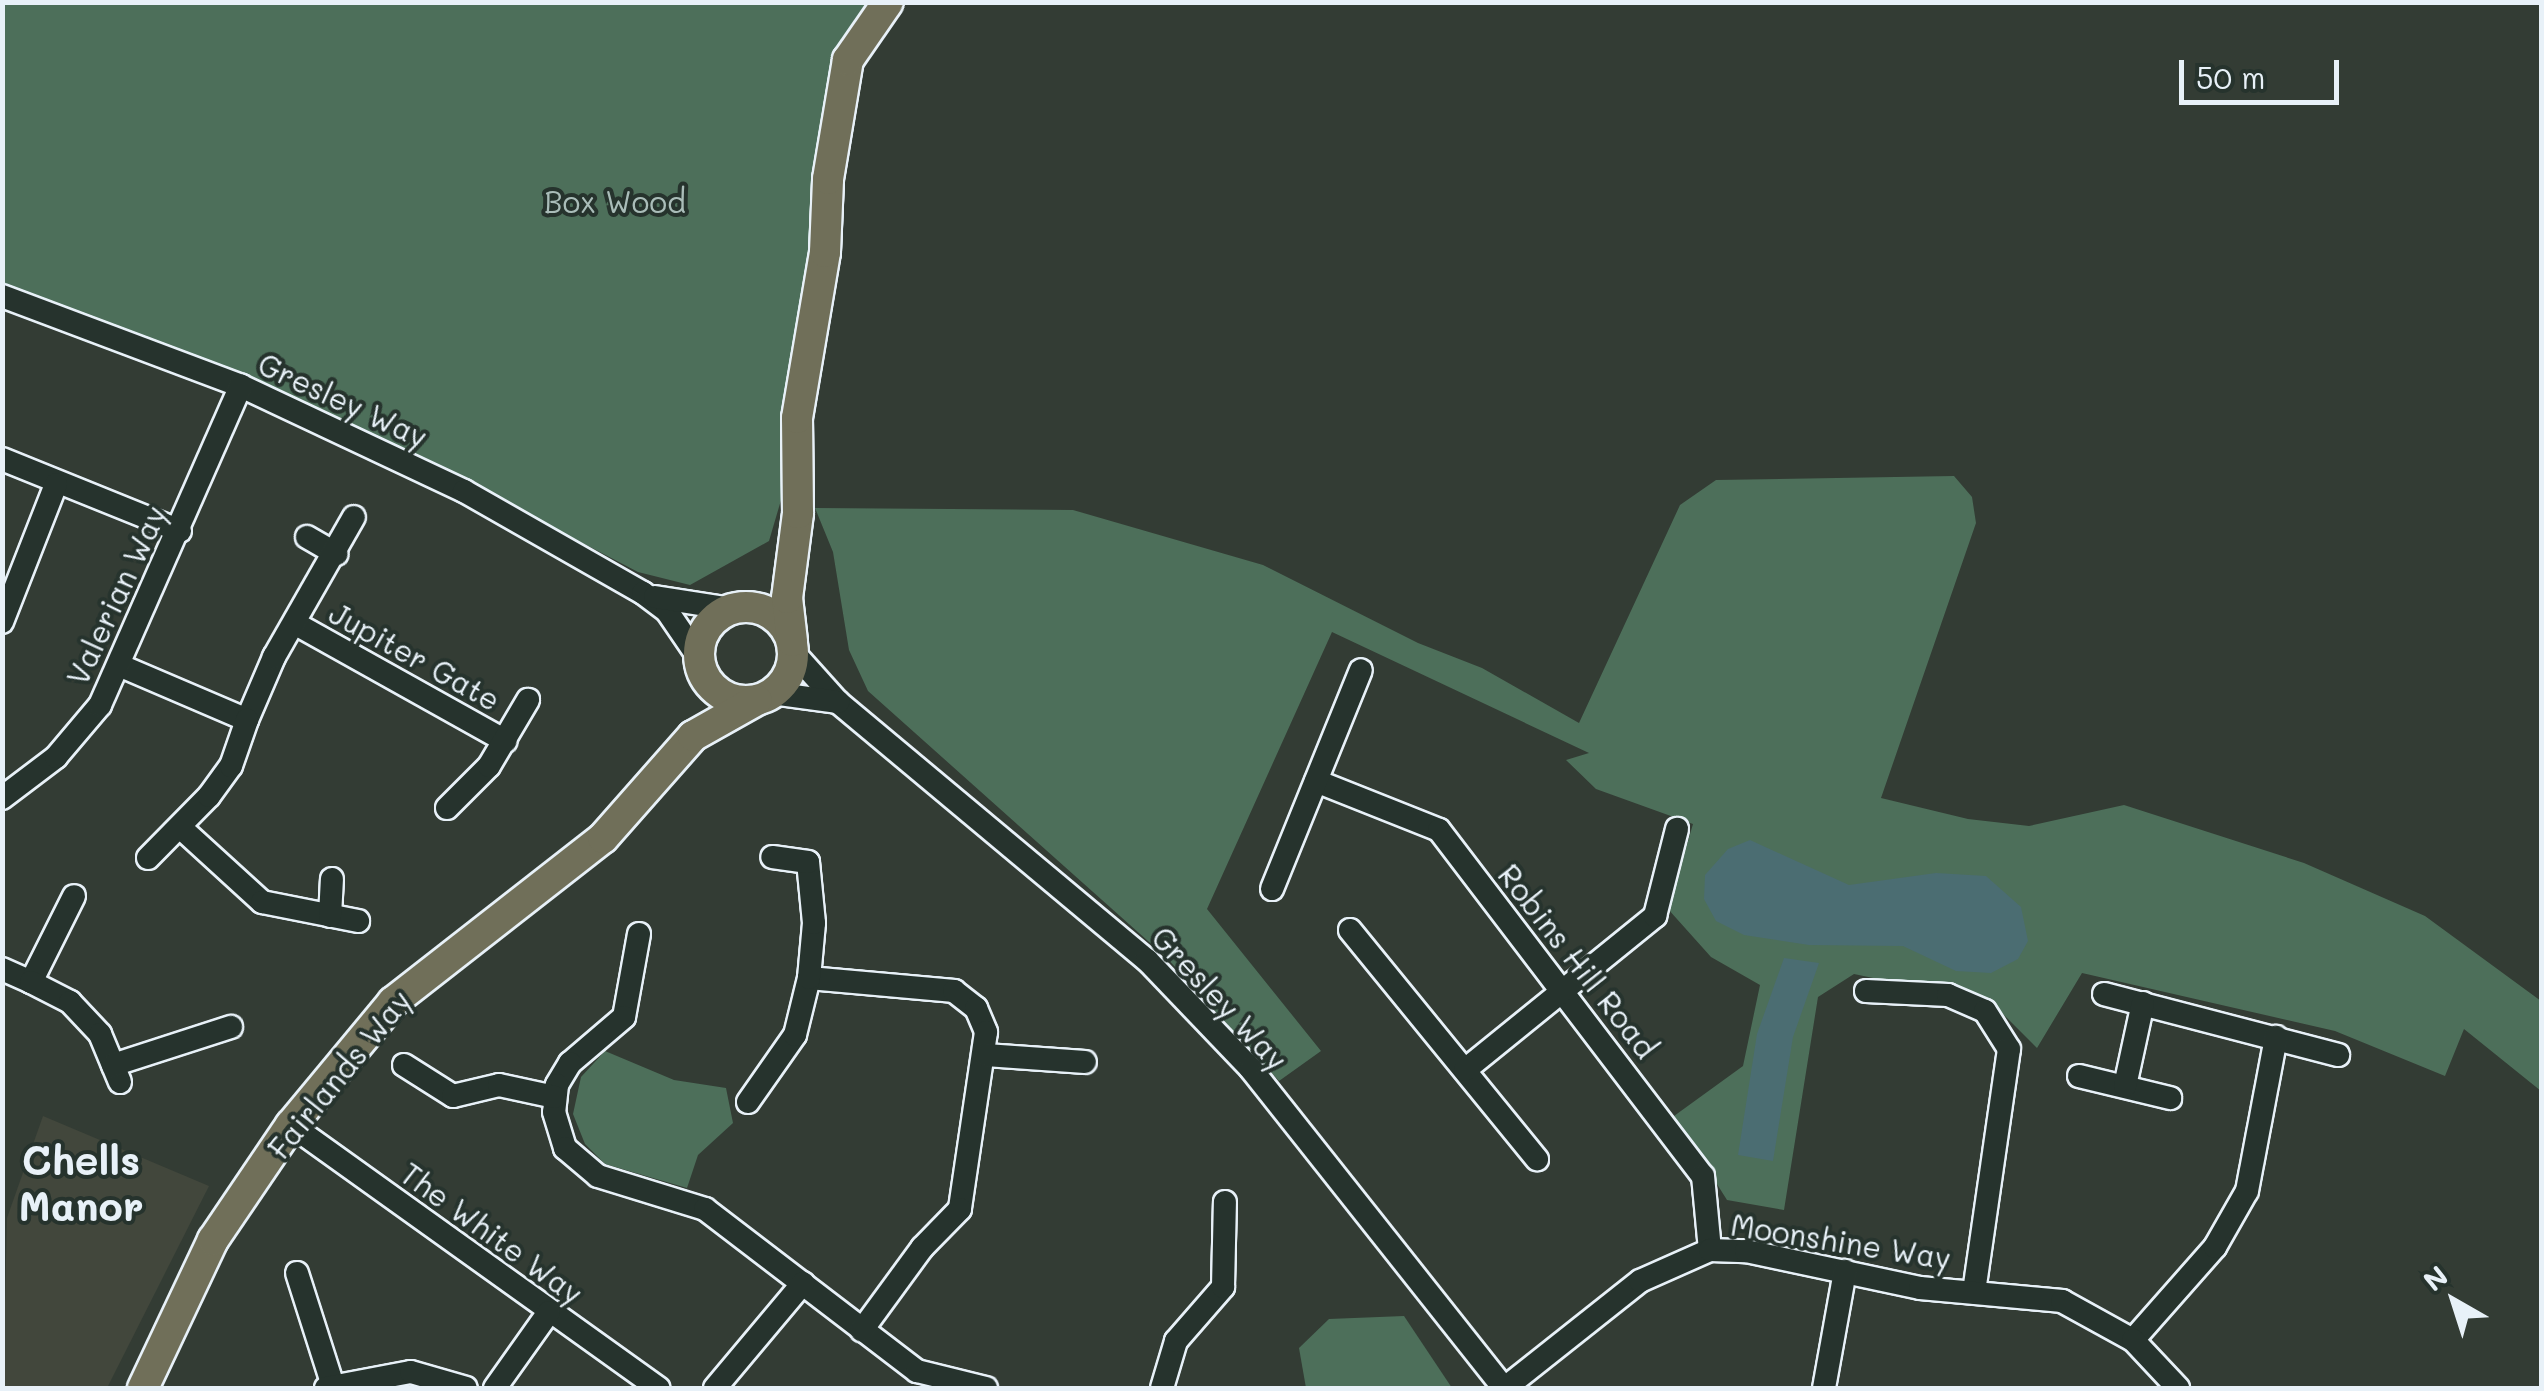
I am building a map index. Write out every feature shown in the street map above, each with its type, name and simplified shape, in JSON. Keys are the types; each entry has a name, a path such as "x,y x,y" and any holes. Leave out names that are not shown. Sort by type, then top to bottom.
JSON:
{"main road":[{"path":"701,664 728,698 765,696 788,676 792,647 789,556 798,513 801,368 823,269 848,60 888,2"},
{"path":"694,736 704,632 737,608 789,556"},
{"path":"737,608 767,611 792,647"},
{"name":"Fairlands Way","path":"143,1388 213,1240 291,1125 393,1002 603,838 694,736 765,696"}],"street":[{"name":"Gresley Way","path":"2,296 241,386 449,484 642,592 667,611 701,664"},
{"name":"Valerian Way","path":"2,798 80,732 121,666 241,386"},
{"path":"2,459 56,484 180,530"},
{"path":"2,622 56,484"},
{"name":"Jupiter Gate","path":"148,858 181,828 230,766 247,720 354,517"},
{"name":"Jupiter Gate","path":"307,537 336,554"},
{"name":"Gresley Way","path":"642,592 679,605 737,608"},
{"name":"Jupiter Gate","path":"296,624 505,741"},
{"name":"Gresley Way","path":"792,647 838,702 1147,960 1251,1069 1505,1388"},
{"path":"121,666 247,720"},
{"path":"1272,889 1361,670"},
{"path":"765,696 838,702"},
{"name":"Jupiter Gate","path":"447,808 505,741 528,700"},
{"name":"Robins Hill Road","path":"1316,781 1439,830 1566,991 1703,1176 1710,1250"},
{"path":"181,828 262,902 358,921"},
{"path":"1465,1070 1655,916 1677,829"},
{"path":"748,1102 795,1035 809,978 814,923 808,862 772,857"},
{"path":"330,916 332,878"},
{"path":"31,982 74,896"},
{"path":"1350,930 1537,1159"},
{"path":"639,934 628,1009 570,1063 556,1097 560,1138 582,1165 705,1209 862,1330 914,1380 986,1388"},
{"path":"2,969 70,1002 100,1034 116,1073 231,1027"},
{"path":"809,978 954,991 976,1008 986,1056 960,1209 922,1248 862,1330"},
{"path":"1866,991 1948,994 1984,1010 2009,1049 1974,1292"},
{"path":"2104,994 2276,1036 2338,1056"},
{"path":"2125,1086 2143,1003"},
{"path":"2133,1340 2215,1247 2247,1191 2276,1036"},
{"path":"986,1056 1085,1062"},
{"path":"404,1065 453,1096 499,1085 556,1097"},
{"path":"2078,1076 2170,1098"},
{"name":"The White Way","path":"291,1125 659,1388"},
{"path":"1162,1388 1176,1341 1223,1286 1225,1202"},
{"path":"1227,1234 1251,1234"},
{"name":"Moonshine Way","path":"1505,1388 1640,1281 1710,1250 1746,1250 1920,1288 2062,1301 2133,1340 2178,1388"},
{"path":"1824,1388 1845,1271"},
{"path":"297,1273 329,1387 410,1372 466,1388"},
{"path":"715,1388 803,1283"},
{"path":"495,1388 549,1312"}],"shaded area":[{"path":"43,1116 209,1186 107,1388 3,1388 7,1218"}],"green space":[{"name":"Box Wood","path":"3,3 871,3 787,374 784,490 769,541 690,585 638,572 393,444 246,377 3,283"},
{"path":"1954,476 1972,497 1976,523 1881,798 1968,819 2029,826 2124,805 2304,863 2425,916 2541,1001 2541,1091 2464,1029 2445,1076 2335,1031 2082,973 2037,1048 1992,1003 1854,974 1818,997 1784,1210 1727,1200 1674,1116 1743,1066 1760,985 1711,957 1668,909 1693,824 1596,789 1566,760 1589,753 1332,632 1207,909 1321,1051 1279,1081 1167,958 868,691 849,650 833,552 815,508 1073,510 1263,565 1418,643 1482,668 1579,723 1680,505 1716,480"},
{"path":"605,1051 674,1080 726,1088 733,1123 698,1155 687,1188 605,1164 585,1144 573,1114 581,1077"},
{"path":"1404,1316 1452,1388 1306,1388 1299,1348 1329,1319"}],"water":[{"path":"1750,840 1849,885 1936,873 1986,876 2021,907 2028,941 2018,959 1991,973 1956,971 1903,946 1809,945 1744,935 1716,921 1704,899 1705,875 1728,849"},
{"path":"1784,958 1819,963 1793,1037 1773,1161 1738,1155 1757,1034"}],"district":[{"name":"Chells Manor","path":"81,1182"}]}
